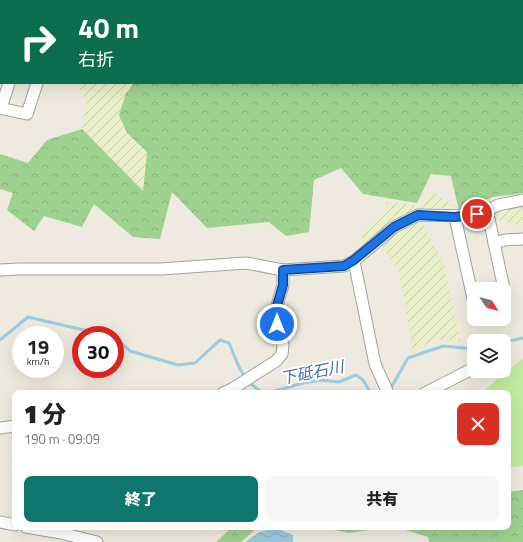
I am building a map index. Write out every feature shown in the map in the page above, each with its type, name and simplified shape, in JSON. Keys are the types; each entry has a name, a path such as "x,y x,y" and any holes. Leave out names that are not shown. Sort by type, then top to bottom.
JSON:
{"street":[{"path":"9,84 0,108 27,114 37,84"},
{"path":"0,270 161,269 246,263 283,270 344,266 354,260 394,227 418,215 455,217 469,216 485,212 498,205 523,200"},
{"path":"485,212 489,219 502,282"},
{"path":"455,217 469,282"},
{"path":"494,243 505,240 523,239"},
{"path":"354,260 375,364 387,390"},
{"path":"237,387 276,361 282,354 283,345 277,324 276,309 283,285 283,270"},
{"path":"431,390 467,372"},
{"path":"0,428 12,426"},
{"path":"0,522 12,524"},
{"path":"64,530 97,542"}],"green space":[{"path":"77,84 133,84 126,93 127,133 147,152 143,191 82,129 87,102"},
{"path":"133,84 523,84 523,193 493,197 459,211 451,176 431,174 417,203 363,194 341,168 314,180 309,232 286,236 269,222 207,228 172,192 160,239 133,237 94,204 82,227 44,216 34,231 7,210 13,193 0,189 0,154 28,163 47,140 82,129 143,191 147,152 127,133 119,115 126,93"},
{"path":"431,192 456,206 417,212 443,264 461,342 437,339 413,351 399,271 377,239 363,246 361,230 385,215 386,202 421,206"},
{"path":"523,204 523,226 494,219 499,209"},
{"path":"523,358 523,466 511,468 511,390 485,390 499,378 511,378 511,368"},
{"path":"523,490 523,542 429,542 428,537 406,530 511,530 511,492"},
{"path":"255,530 241,542 216,542 228,531"},
{"path":"334,530 369,530 349,533"}],"water":[{"path":"268,530 281,530 293,535 293,542 245,542 260,532"}],"waterway":[{"name":"下砥石川","path":"0,340 28,317 72,327"},
{"name":"下砥石川","path":"511,341 523,338"},
{"name":"下砥石川","path":"124,345 130,351 178,365 195,363 220,340 229,343 242,372 251,384 259,390"},
{"name":"下砥石川","path":"388,388 392,386 408,358 443,346 467,348"},
{"name":"下砥石川","path":"278,390 303,383 321,380 339,382 356,375 363,380 369,390"}],"route":[{"path":"277,324 276,309 283,285 283,270 344,266 354,260 394,227 418,215 455,217 477,214"}]}
